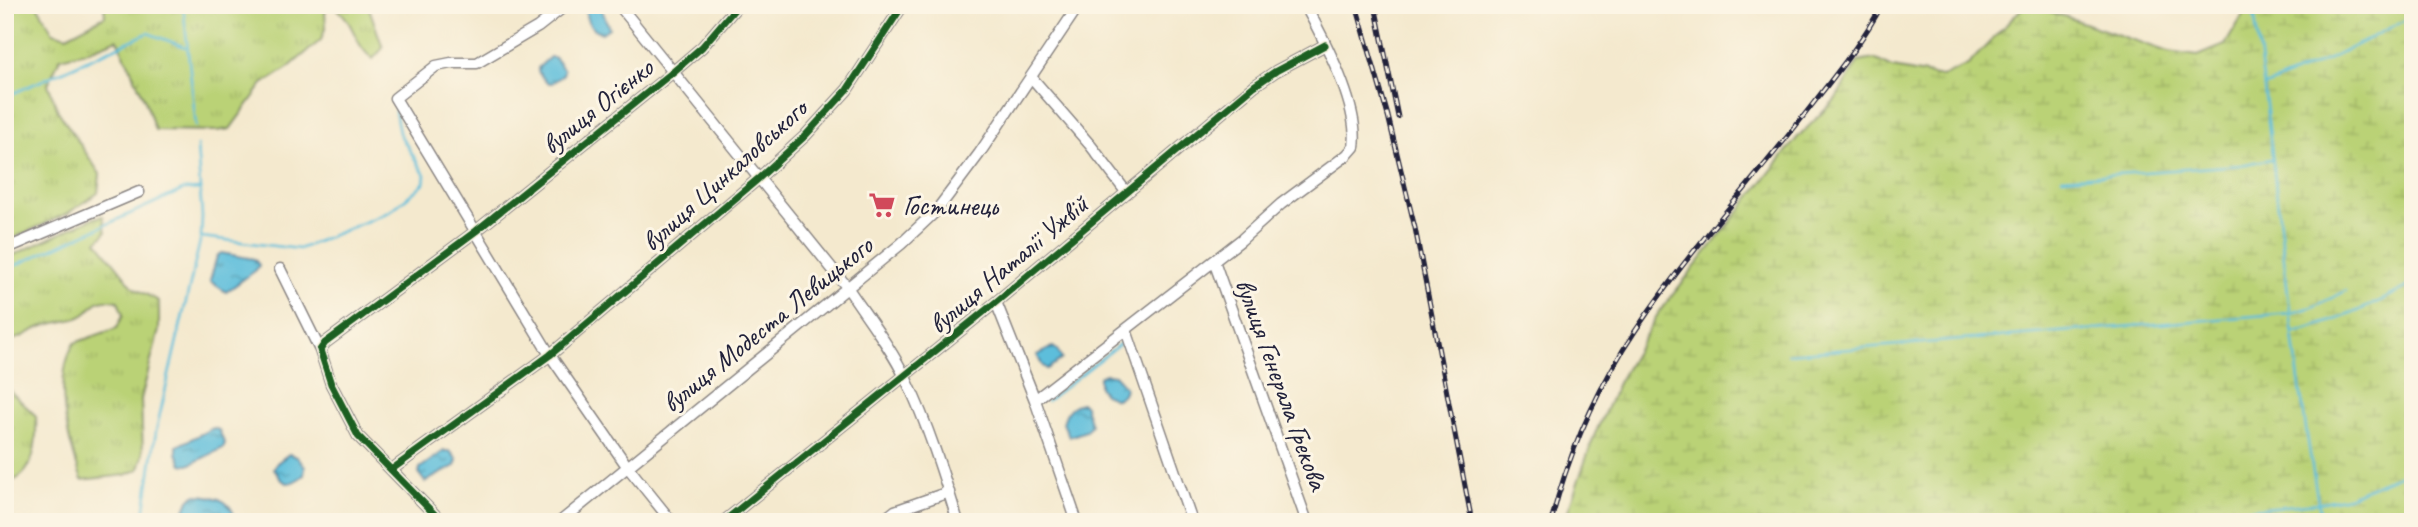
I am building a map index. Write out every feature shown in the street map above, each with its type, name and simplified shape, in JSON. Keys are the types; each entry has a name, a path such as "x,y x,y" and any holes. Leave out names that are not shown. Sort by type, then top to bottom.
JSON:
{"street":[{"path":"566,5 538,27 477,63 436,66 395,98 550,355 627,466 672,522"},
{"path":"619,5 847,287 904,376 934,444 958,522"},
{"name":"вулиця Огієнко","path":"320,350 336,335 475,232 673,72 702,47 738,5"},
{"name":"вулиця Цинкаловського","path":"391,470 550,355 758,179 805,136 847,90 903,5"},
{"name":"вулиця Модеста Левицького","path":"560,522 901,244 937,210 1032,78 1079,5"},
{"name":"вулиця Генерала Грекова","path":"1035,400 1126,331 1354,147 1352,116 1332,57 1305,5"},
{"name":"вулиця Наталії Ужвій","path":"723,522 996,302 1254,86 1325,45"},
{"path":"1032,78 1091,146 1127,193"},
{"path":"5,249 139,192"},
{"name":"вулиця Генерала Грекова","path":"1214,261 1307,522"},
{"path":"279,269 320,350 331,384 358,436 442,522"},
{"path":"996,302 1035,400 1077,522"},
{"path":"1126,331 1192,522"},
{"path":"881,522 895,511 949,492"}],"green space":[{"path":"5,5 37,5 53,32 67,36 105,16 104,5 330,5 325,12 326,26 321,40 288,68 263,84 230,129 155,130 145,100 117,39 85,52 60,58 48,84 58,111 100,174 98,193 68,213 5,242"},
{"path":"332,5 368,5 383,48 373,59 361,46 346,18"},
{"path":"2025,5 2032,5 2168,52 2198,56 2225,45 2249,5 2413,5 2413,522 1564,522 1594,436 1618,383 1659,312 1798,137 1835,100 1858,62 1874,59 1893,68 1942,77 1968,65"},
{"path":"103,216 106,232 97,241 134,288 159,301 159,330 141,399 143,455 139,469 126,475 82,480 64,412 67,358 74,343 117,328 123,315 118,301 102,300 80,317 5,340 5,259 93,218"},
{"path":"5,381 11,392 36,416 36,426 35,447 29,466 15,480 5,483"}],"water":[{"path":"587,5 600,5 609,28 602,33 591,26 586,14"},
{"path":"550,57 554,57 564,70 563,75 552,83 547,83 538,68"},
{"path":"221,253 254,259 259,265 226,292 210,281 217,256"},
{"path":"1053,347 1062,359 1047,369 1037,355"},
{"path":"1114,375 1125,387 1116,399 1104,394 1099,387 1099,377"},
{"path":"1082,403 1091,425 1086,431 1069,437 1064,419 1072,407"},
{"path":"213,428 219,430 225,444 223,448 189,465 182,464 177,446"},
{"path":"444,451 450,451 457,460 455,466 425,482 419,474 420,468"},
{"path":"289,454 297,457 305,467 304,475 287,483 274,468"},
{"path":"194,495 215,497 227,503 234,514 235,522 180,522 189,500"}],"waterway":[{"path":"183,5 196,126"},
{"path":"2253,5 2292,329 2322,522"},
{"path":"2265,86 2329,59 2413,16"},
{"path":"5,97 148,33 185,47"},
{"path":"201,237 299,249 389,212 424,183 425,175 399,133 395,111"},
{"path":"143,522 156,431 201,237 197,146"},
{"path":"2062,178 2241,165 2271,159"},
{"path":"5,270 183,190 200,189"},
{"path":"2293,333 2355,312 2413,284"},
{"path":"1788,354 2291,313 2313,307 2346,291"},
{"path":"1047,401 1121,343"},
{"path":"2113,522 2318,503 2348,497 2413,469"}],"railway":[{"path":"1356,5 1388,116 1415,228 1472,522"},
{"path":"1375,5 1398,117"},
{"path":"1551,522 1581,433 1623,350 1688,259 1836,74 1882,5"}],"cycle path":[{"path":"442,522 358,436 331,384 320,350 325,343 476,231 673,72 702,47 738,5"},
{"path":"391,470 550,355 758,179 805,136 847,90 903,5"},
{"path":"723,522 996,302 1254,86 1325,45"}],"place":[{"name":"Гостинець","path":"882,205"}]}
